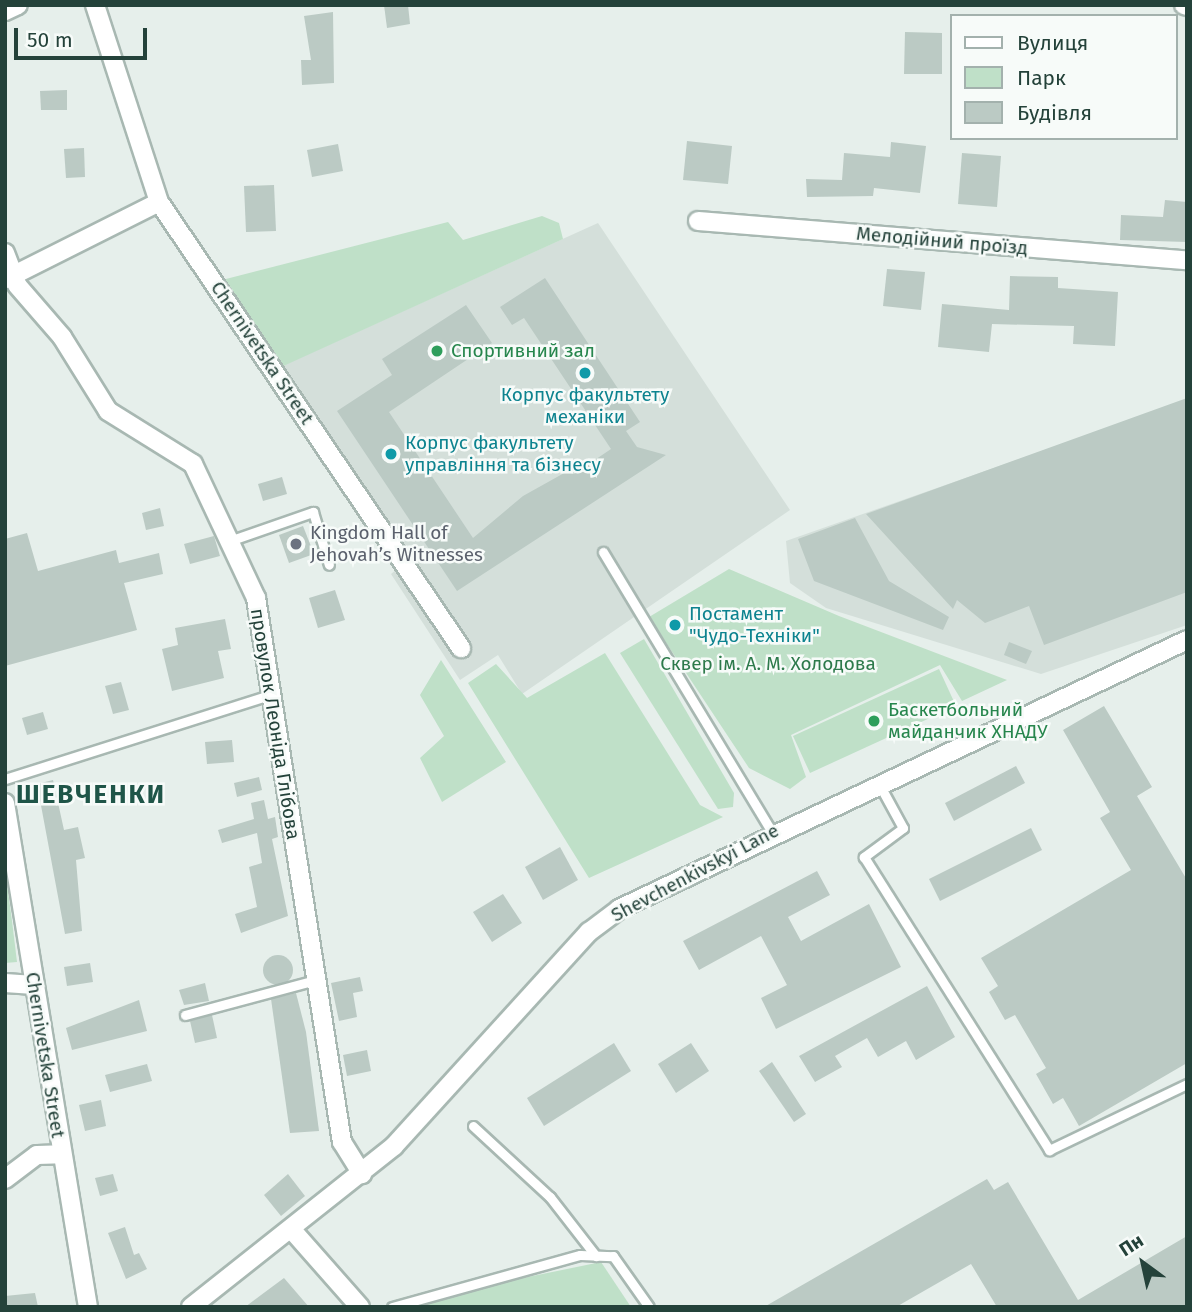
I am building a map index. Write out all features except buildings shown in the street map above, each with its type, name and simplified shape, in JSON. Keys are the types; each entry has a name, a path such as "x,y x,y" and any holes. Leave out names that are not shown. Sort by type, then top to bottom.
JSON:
{"street":[{"path":"5,11 18,5"},
{"path":"10,276 159,202 95,5"},
{"name":"Chernivetska Street","path":"159,202 461,649"},
{"name":"Мелодійний проїзд","path":"698,221 1187,260"},
{"name":"провулок Леоніда Глібова","path":"5,253 10,276 108,411 194,464 232,540 256,598 342,1142 362,1174"},
{"name":"Shevchenkivskyi Lane","path":"191,1307 362,1174 589,932 620,909 772,832 1187,640"},
{"name":"Chernivetska Street","path":"5,803 88,1307"},
{"path":"5,983 34,985"},
{"path":"5,1179 37,1155 61,1154"},
{"path":"292,1230 360,1307"}],"lane":[{"path":"232,540 313,512 330,565"},
{"path":"603,552 772,832"},
{"path":"5,779 270,695"},
{"path":"878,782 903,828 864,857 1049,1150 1187,1084"},
{"path":"185,1015 316,980"},
{"path":"473,1126 550,1198 596,1256"},
{"path":"392,1307 596,1256 613,1256 649,1307"}],"shaded area":[{"path":"598,223 790,510 522,694 498,655 460,680 391,574 403,564 273,370"},
{"path":"1187,400 1187,625 1041,674 826,608 790,583 786,541"}],"green space":[{"path":"542,216 559,223 563,239 279,368 222,280 448,222 463,240"},
{"name":"Сквер ім. А. М. Холодова","path":"729,569 839,616 1007,680 962,701 940,665 791,735 806,777 790,789 749,768 649,617"},
{"path":"644,639 734,793 733,807 718,809 620,653"},
{"path":"605,653 700,805 723,817 589,878 468,683 496,664 527,698"},
{"path":"441,660 506,762 442,802 420,758 444,736 420,695"},
{"name":"Баскетбольний майданчик ХНАДУ","path":"939,669 956,706 810,773 793,736"},
{"path":"5,869 17,962 5,963"},
{"path":"601,1262 631,1307 414,1307 494,1284"}],"place":[{"name":"Спортивний зал","path":"437,351"},
{"name":"Корпус факультету механіки","path":"585,373"},
{"name":"Корпус факультету управління та бізнесу","path":"391,454"},
{"name":"Kingdom Hall of Jehovah’s Witnesses","path":"296,544"},
{"name":"Постамент \"Чудо-Техніки\"","path":"675,625"},
{"name":"Баскетбольний майданчик ХНАДУ","path":"874,721"}],"district":[{"name":"ШЕВЧЕНКИ","path":"91,795"}]}
